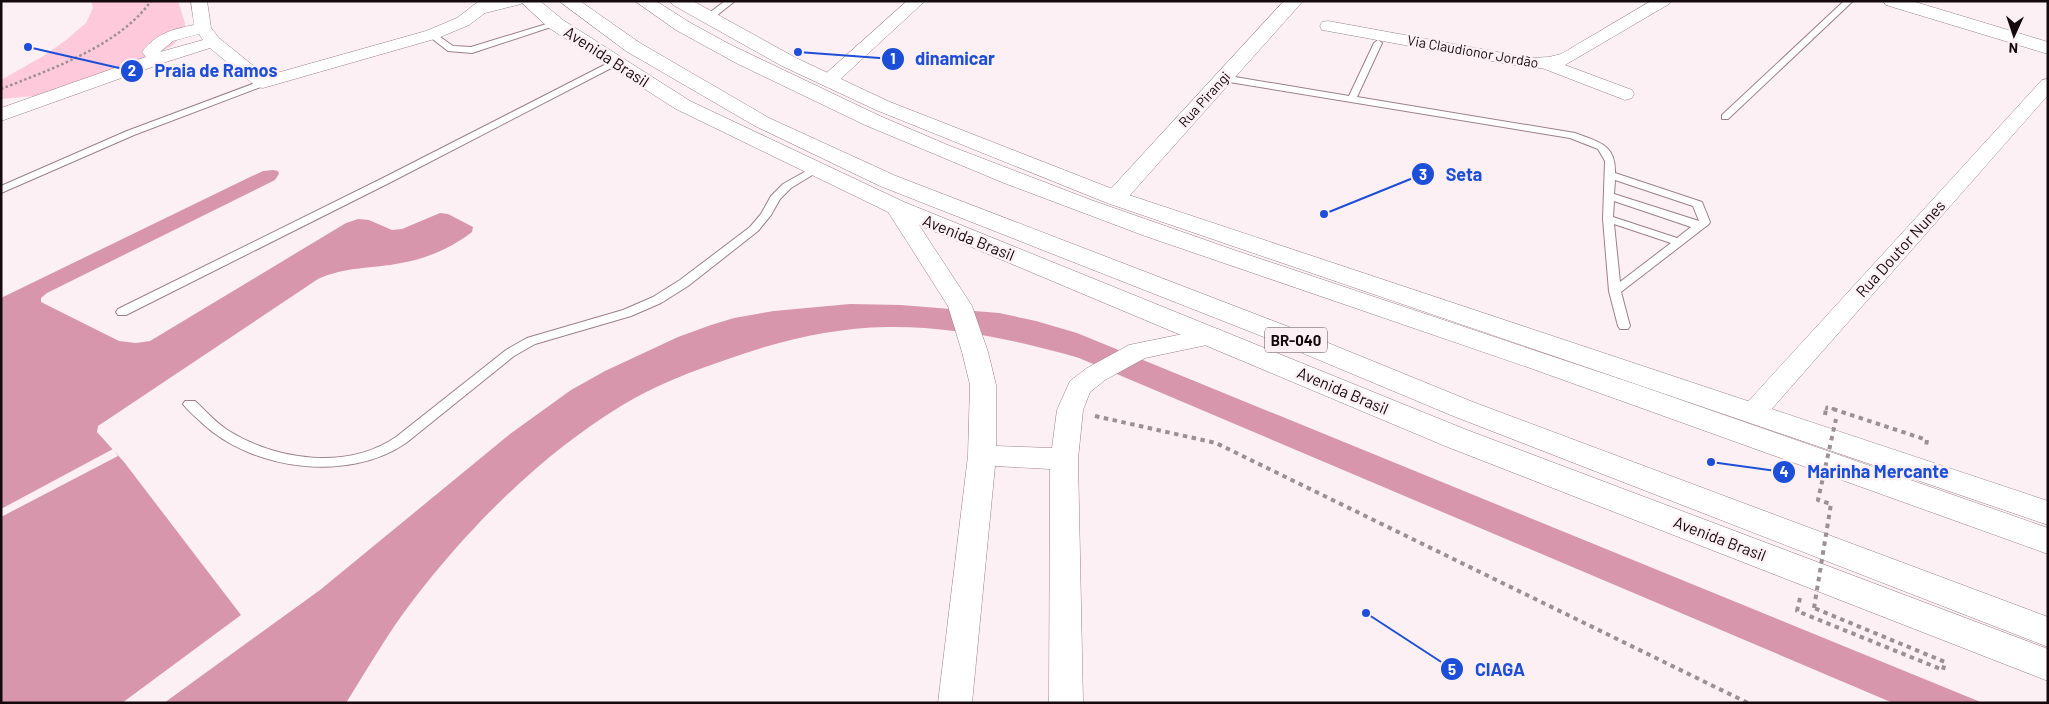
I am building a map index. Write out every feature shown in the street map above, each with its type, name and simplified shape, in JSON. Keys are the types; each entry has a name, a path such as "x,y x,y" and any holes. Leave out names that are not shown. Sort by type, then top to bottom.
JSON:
{"main road":[{"name":"Avenida Brasil","path":"528,1 562,13 633,47 762,122 888,181 1270,330 1463,409 2048,632"},
{"path":"644,1 666,18 729,52 827,100 907,137 997,172 1130,222 1543,361 2048,541"},
{"path":"662,1 762,57 828,81 949,133 1115,198 2048,512"},
{"path":"679,1 828,81"},
{"name":"Rua Pirangi","path":"1115,198 1294,1"},
{"path":"1892,1 2048,48"},
{"name":"Avenida Brasil","path":"562,13 616,62 683,105 896,207 1456,438 2048,665"}],"street":[{"path":"199,1 208,35 262,83 430,34 468,18 485,5 515,1"},
{"path":"828,81 918,1"},
{"name":"Via Claudionor Jordão","path":"1328,26 1530,63 1547,64 1560,62 1568,58 1663,1"},
{"path":"1,115 160,58 208,35"},
{"path":"1547,64 1624,94"},
{"name":"Rua Doutor Nunes","path":"1753,413 2048,84"},
{"path":"896,207 960,306 975,352 983,385 982,456 955,703"},
{"path":"1066,703 1064,459 1070,410 1079,387 1096,374 1138,351 1212,336"},
{"path":"982,456 1064,459"}],"lane":[{"path":"708,18 731,1"},
{"path":"1726,117 1850,1"},
{"path":"430,34 451,49 472,50 562,13"},
{"path":"1352,99 1378,43"},
{"path":"122,312 387,180 616,62"},
{"path":"1223,78 1572,135 1602,147 1610,161 1608,219 1615,291 1624,326"},
{"path":"1,190 116,137 262,83"},
{"path":"190,404 223,433 264,454 292,460 321,462 354,460 382,453 510,353 524,345 556,333 627,313 656,300 684,283 754,230 766,215 775,198 787,186 815,169"},
{"path":"1610,175 1698,204 1702,210 1705,222 1615,291"},
{"path":"1609,196 1699,226"},
{"path":"1608,219 1678,242"}],"path":[{"path":"1,89 45,71 106,40 133,22 151,1"},
{"path":"1070,410 1216,443 1748,703"},
{"path":"1807,571 1797,611 1943,670 1944,662 1814,608 1831,504 1818,500 1836,418"}],"shaded area":[{"path":"91,1 178,1 185,23 184,33 172,46 135,64 45,95 1,99 1,80 45,55 86,23 93,8"},
{"path":"263,171 278,171 279,174 275,180 47,293 41,298 41,302 119,341 136,343 150,341 346,223 358,219 369,220 392,230 402,229 440,213 448,214 473,227 472,232 448,247 420,259 349,270 318,279 98,426 97,432 124,462 241,615 122,703 1,703 1,298 250,177"},
{"path":"850,304 901,305 999,313 1077,333 1983,703 1893,703 1079,358 1032,345 984,335 936,329 887,327 847,330 808,336 750,352 674,379 634,398 591,425 535,469 509,493 483,518 436,571 405,611 346,703 164,703 320,590 510,434 571,390 605,371 678,337 711,325 734,318 774,311"}],"pier":[{"path":"113,449 118,456 1,517 1,509"}],"place":[{"name":"Praia de Ramos","path":"28,47"},
{"name":"dinamicar","path":"798,52"},
{"name":"Seta","path":"1324,214"},
{"name":"Marinha Mercante","path":"1711,462"},
{"name":"CIAGA","path":"1366,613"}]}
